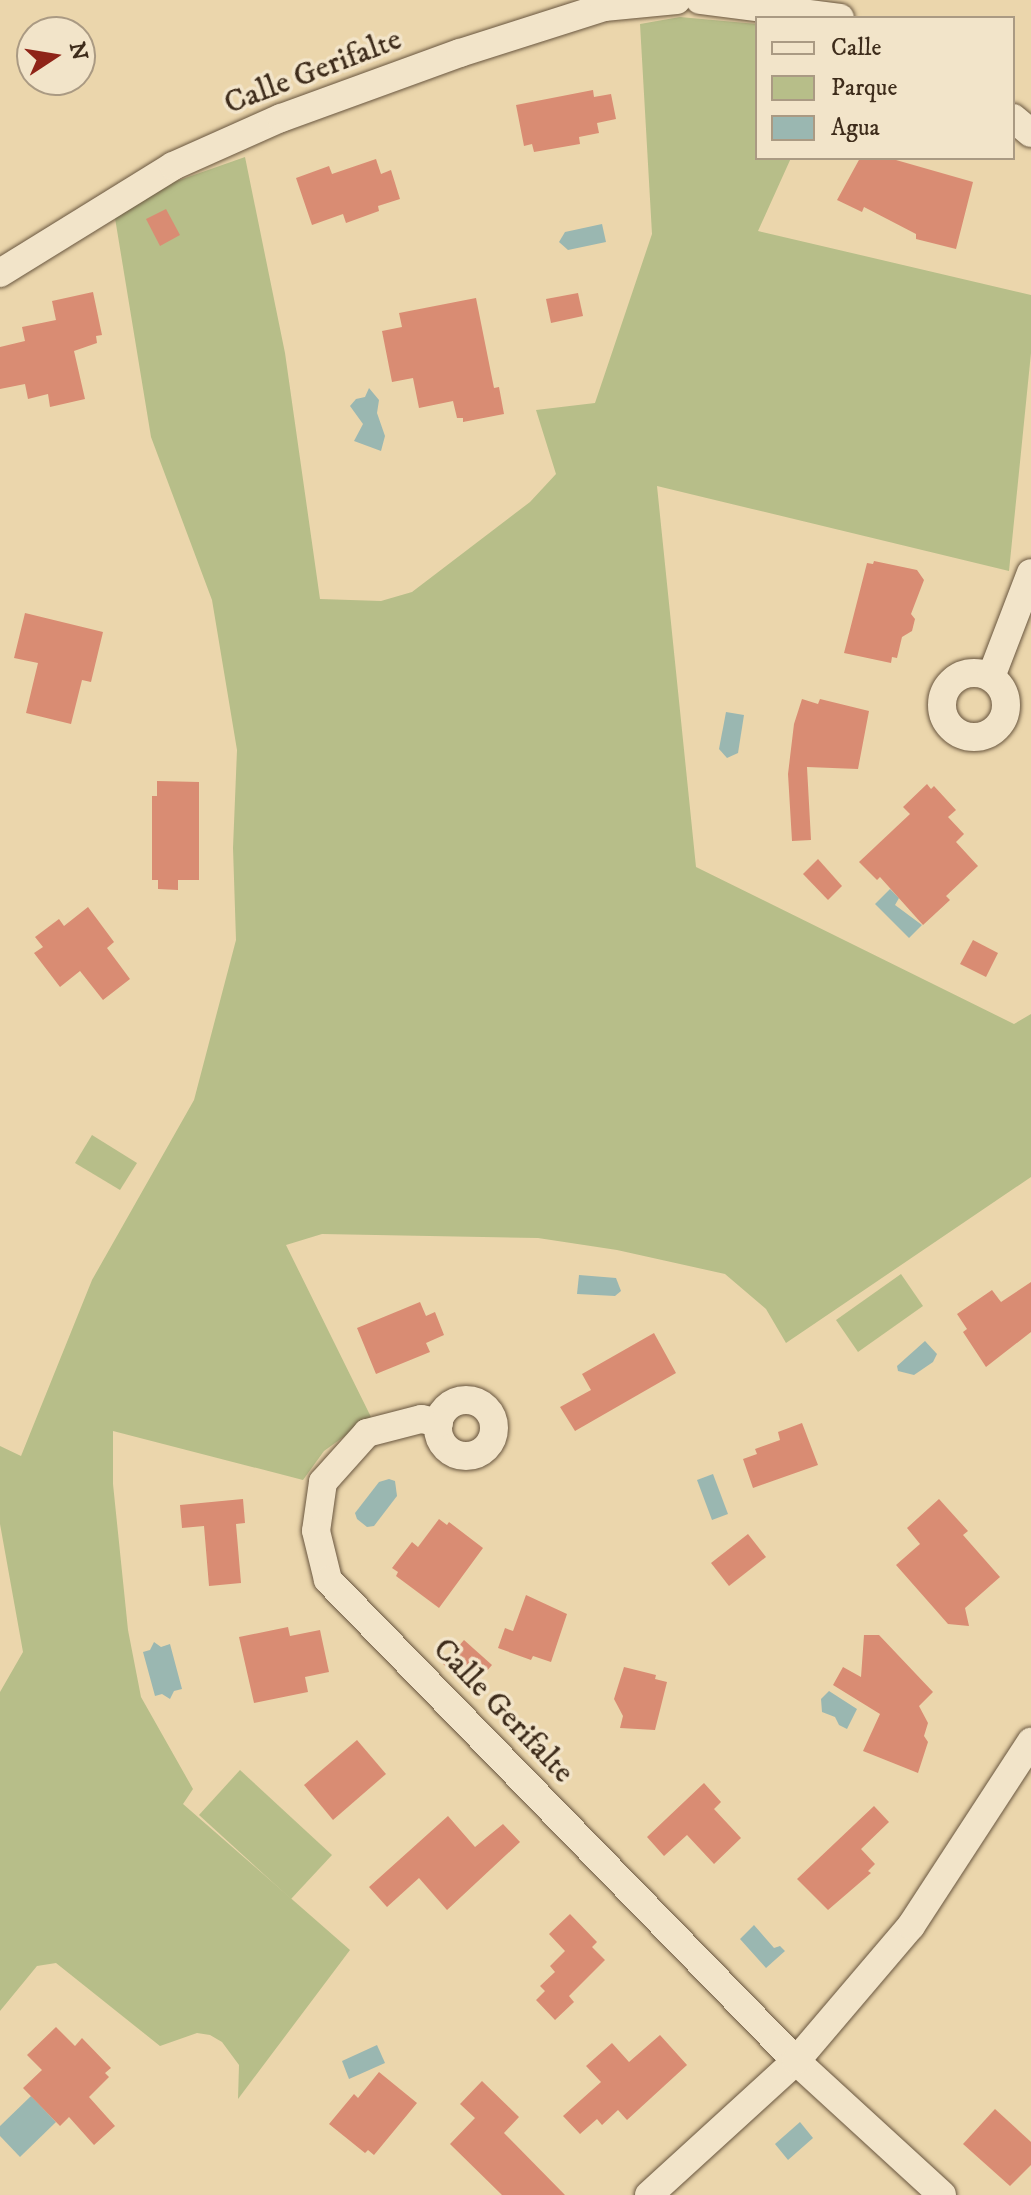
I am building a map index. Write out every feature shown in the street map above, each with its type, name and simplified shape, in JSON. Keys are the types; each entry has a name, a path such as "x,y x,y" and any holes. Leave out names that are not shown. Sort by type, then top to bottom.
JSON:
{"street":[{"name":"Calle Gerifalte","path":"0,273 173,166 281,118 460,53 604,7 677,0"},
{"path":"700,0 824,16"},
{"path":"1015,120 1031,133"},
{"path":"991,677 1031,573"},
{"name":"Calle Gerifalte","path":"439,1423 421,1419 367,1433 323,1482 316,1531 328,1580 796,2061 942,2195"},
{"path":"649,2195 796,2061 911,1926 1031,1742"}],"green space":[{"path":"680,17 755,24 755,160 790,160 758,231 1031,295 1031,353 1009,571 657,486 696,867 1014,1024 1031,1014 1031,1177 786,1343 766,1309 725,1274 617,1250 538,1238 322,1234 286,1245 371,1417 324,1451 303,1480 113,1431 113,1484 128,1630 141,1697 193,1789 183,1804 350,1950 238,2099 239,2065 222,2042 210,2035 197,2033 160,2046 56,1963 37,1966 0,2011 0,1692 23,1652 0,1524 0,1446 21,1456 92,1280 194,1100 236,940 233,848 237,750 212,600 151,437 115,218 174,182 245,157 285,353 320,599 381,601 412,592 530,502 556,474 536,410 595,403 652,234 640,24"},
{"path":"92,1135 137,1163 120,1190 75,1163"},
{"path":"901,1274 923,1306 858,1352 836,1320"},
{"path":"240,1770 332,1855 291,1899 199,1815"}],"water":[{"path":"602,224 606,242 568,250 559,242 565,232"},
{"path":"369,388 379,400 377,413 385,436 381,451 354,441 363,424 350,406 356,399 365,397"},
{"path":"726,712 744,715 738,753 727,758 719,749"},
{"path":"890,889 899,898 895,905 922,925 909,938 875,904"},
{"path":"579,1275 616,1278 621,1291 615,1296 577,1294"},
{"path":"925,1341 937,1354 933,1362 914,1375 898,1371 897,1366"},
{"path":"713,1474 728,1514 712,1520 697,1480"},
{"path":"395,1481 397,1496 374,1526 367,1527 355,1513 379,1482"},
{"path":"154,1642 161,1647 170,1644 182,1689 174,1691 170,1699 162,1694 155,1696 143,1652 150,1650"},
{"path":"829,1691 857,1709 847,1729 839,1725 835,1717 822,1712 821,1699"},
{"path":"754,1925 774,1948 780,1946 785,1951 766,1968 740,1939"},
{"path":"377,2045 385,2063 349,2079 342,2061"},
{"path":"31,2096 56,2122 20,2157 0,2136 0,2126"},
{"path":"800,2122 813,2138 788,2160 775,2144"}],"building":[{"path":"593,90 594,97 611,94 616,119 597,123 599,133 579,137 580,144 534,152 532,144 524,146 516,105"},
{"path":"376,159 381,174 391,170 400,199 378,206 379,211 346,223 343,214 312,225 296,178 329,166 332,174"},
{"path":"859,160 896,160 973,182 956,249 916,239 916,234 864,207 862,212 837,200"},
{"path":"166,209 180,235 160,246 146,219"},
{"path":"93,292 102,335 96,336 97,343 74,351 85,399 50,407 48,394 28,399 25,384 0,389 0,347 25,341 22,327 56,320 52,301"},
{"path":"578,293 583,316 551,323 546,299"},
{"path":"476,298 494,388 499,387 504,414 463,422 463,418 457,418 453,401 419,408 413,378 392,382 382,331 402,327 399,313"},
{"path":"874,561 917,570 924,580 911,614 915,619 912,631 902,637 897,658 892,657 891,663 844,653 867,563 873,564"},
{"path":"25,613 103,632 91,682 82,680 71,724 26,713 38,663 14,658"},
{"path":"802,699 818,704 820,699 869,711 858,769 807,767 811,840 792,841 788,774 794,724"},
{"path":"157,781 199,782 199,880 178,880 178,890 158,889 158,880 152,880 152,796 157,796"},
{"path":"927,784 931,789 934,786 956,810 948,817 964,834 956,842 978,866 946,896 950,900 923,925 880,877 877,880 859,862 910,814 903,807"},
{"path":"818,859 842,886 828,900 803,874"},
{"path":"88,907 114,942 107,948 130,979 103,1000 80,971 60,987 34,953 43,947 35,937 59,919 64,926"},
{"path":"973,940 998,953 986,977 960,964"},
{"path":"1031,1282 1031,1332 986,1367 963,1332 967,1329 957,1314 992,1290 1001,1302"},
{"path":"420,1302 426,1316 435,1312 444,1335 426,1343 430,1352 376,1374 357,1328"},
{"path":"654,1333 676,1373 575,1431 560,1407 591,1390 582,1374"},
{"path":"802,1423 818,1465 753,1488 743,1459 757,1454 755,1449 780,1440 778,1432"},
{"path":"243,1499 245,1523 236,1524 241,1583 209,1586 204,1526 182,1528 180,1505"},
{"path":"939,1499 968,1531 963,1535 1000,1577 965,1608 969,1626 948,1624 896,1565 920,1544 907,1528"},
{"path":"439,1519 447,1525 449,1522 483,1548 439,1608 396,1576 398,1572 392,1568 412,1542 418,1547"},
{"path":"748,1534 766,1557 729,1586 711,1563"},
{"path":"526,1595 567,1614 551,1662 533,1656 531,1660 498,1648 505,1628 513,1631"},
{"path":"288,1627 290,1636 320,1630 329,1672 305,1677 308,1692 254,1703 239,1637"},
{"path":"864,1635 879,1635 933,1692 919,1706 928,1723 924,1736 928,1742 918,1773 863,1751 880,1714 833,1685 843,1667 861,1677"},
{"path":"464,1640 492,1665 471,1689 443,1664"},
{"path":"624,1667 656,1675 655,1679 667,1682 655,1730 620,1728 623,1716 614,1699"},
{"path":"357,1740 386,1774 333,1820 304,1785"},
{"path":"704,1783 721,1802 714,1809 741,1838 714,1864 687,1835 664,1856 647,1837"},
{"path":"874,1806 889,1822 861,1849 875,1864 868,1871 871,1873 828,1910 797,1879"},
{"path":"448,1816 475,1847 503,1824 520,1842 447,1910 419,1878 387,1907 369,1887"},
{"path":"570,1914 597,1942 592,1947 605,1960 569,1996 574,2002 555,2020 536,2000 545,1991 540,1986 555,1972 550,1966 565,1951 549,1934"},
{"path":"56,2027 75,2046 82,2038 111,2068 105,2073 109,2077 89,2097 115,2126 94,2145 69,2117 60,2126 23,2088 42,2070 27,2055"},
{"path":"660,2035 687,2065 627,2120 618,2110 602,2125 597,2119 580,2134 563,2116 601,2082 586,2066 612,2043 629,2062"},
{"path":"379,2072 417,2103 374,2155 368,2150 365,2153 329,2124 354,2094 358,2098"},
{"path":"482,2081 519,2117 504,2133 565,2195 502,2195 450,2144 475,2118 460,2104"},
{"path":"995,2109 1031,2142 1031,2165 1010,2186 963,2144"}]}
